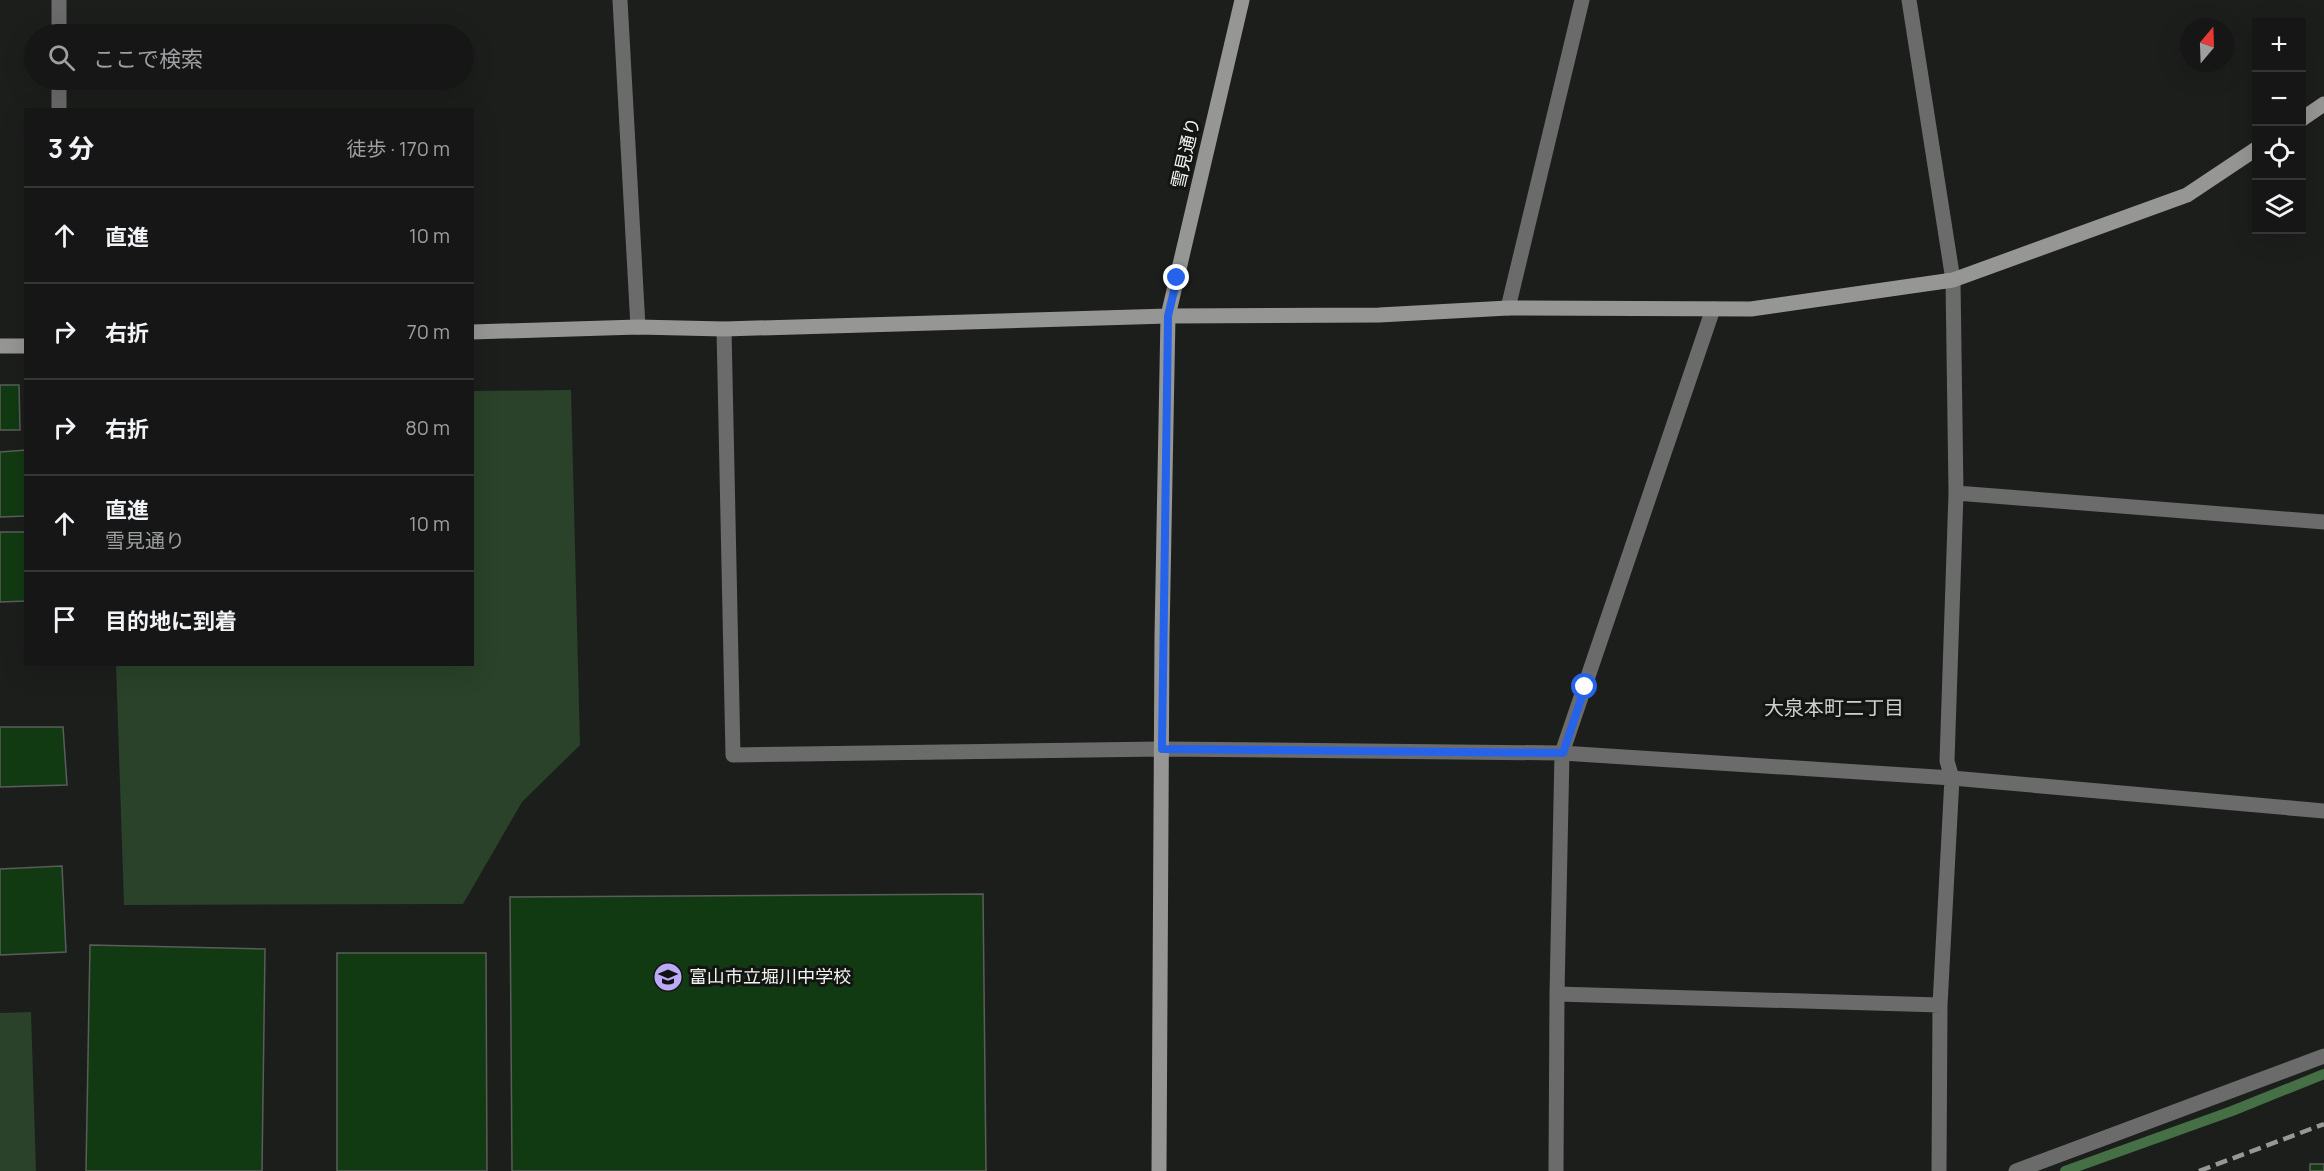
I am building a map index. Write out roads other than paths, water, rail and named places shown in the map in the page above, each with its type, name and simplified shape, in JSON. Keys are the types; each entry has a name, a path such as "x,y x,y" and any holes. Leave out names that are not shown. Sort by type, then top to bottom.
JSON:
{"street":[{"path":"59,0 59,24"},
{"path":"620,0 638,327"},
{"name":"雪見通り","path":"1159,1171 1168,316 1242,0"},
{"path":"1508,308 1582,0"},
{"path":"1909,0 1953,280 1956,493 1947,761 1952,778 1940,1005 1939,1171"},
{"path":"58,108 59,90"},
{"path":"2306,116 2324,104"},
{"path":"474,332 638,327 724,329 1168,316 1379,315 1508,308 1751,309 1953,280 2187,195 2252,152"},
{"path":"1556,1171 1557,994 1563,753 1713,309"},
{"path":"724,329 733,755 1162,749 1563,753 1952,778 2324,811"},
{"path":"0,346 24,346"},
{"path":"1956,493 2324,522"},
{"path":"1557,994 1940,1005"},
{"path":"2016,1171 2324,1056"}],"waterway":[{"path":"2065,1171 2232,1111 2324,1074"}],"railway":[{"path":"2199,1171 2324,1124"}],"place":[{"name":"富山市立堀川中学校","path":"668,977"}],"district":[{"name":"大泉本町二丁目","path":"1834,708"}]}
